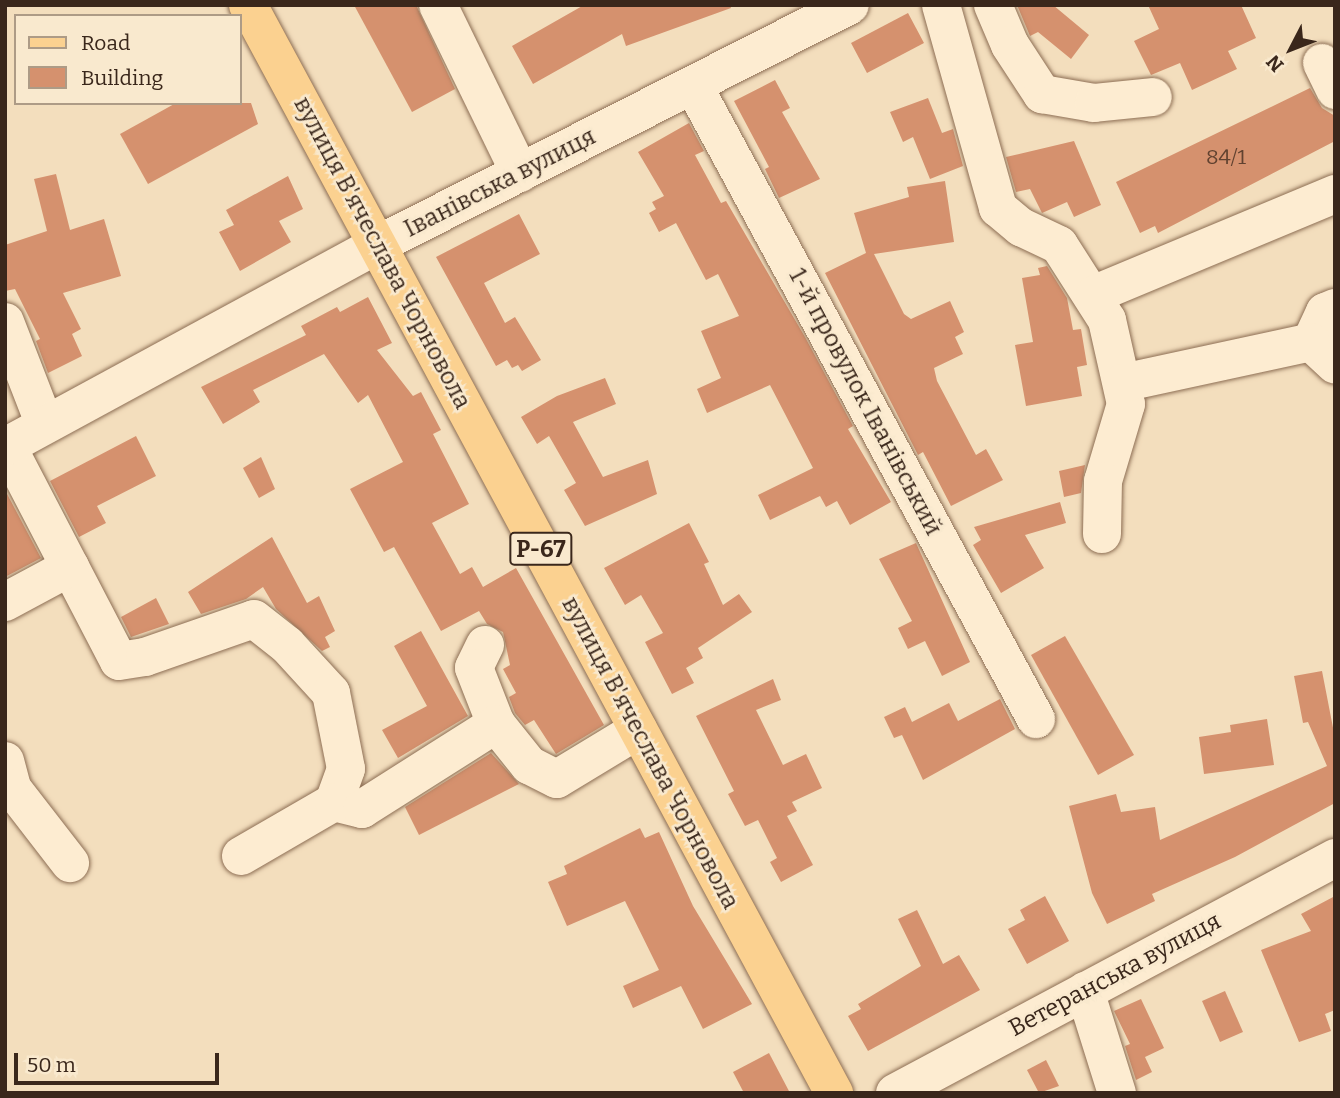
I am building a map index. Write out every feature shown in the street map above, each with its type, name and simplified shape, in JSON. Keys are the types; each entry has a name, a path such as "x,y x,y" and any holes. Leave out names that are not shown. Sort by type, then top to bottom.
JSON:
{"main road":[{"name":"вулиця В'ячеслава Чорновола","path":"248,5 834,1093"}],"street":[{"path":"438,5 520,173"},
{"name":"Іванівська вулиця","path":"6,447 377,245 850,5"},
{"path":"941,5 998,208 1021,227 1059,245 1095,294 1107,320 1126,404 1103,481 1102,534"},
{"path":"993,5 1010,45 1042,94 1094,103 1153,97"},
{"name":"1-й провулок Іванівський","path":"694,85 1036,719"},
{"path":"1095,294 1335,194"},
{"path":"1122,383 1323,353 1325,313 1335,308"},
{"path":"5,322 45,425"},
{"path":"6,447 119,661 145,657 254,619 287,645 331,693 346,769 334,802 241,856"},
{"path":"5,602 70,567"},
{"path":"485,645 474,668 496,724 529,765 557,779 638,730"},
{"path":"334,802 362,808 496,724"},
{"path":"5,761 12,788 70,863"},
{"name":"Ветеранська вулиця","path":"895,1093 1335,858"},
{"path":"1085,991 1116,1093"}],"building":[{"path":"354,5 416,5 455,89 412,112"},
{"path":"584,5 730,5 731,8 626,46 622,34 533,84 512,46"},
{"path":"1017,5 1053,5 1089,35 1071,59 1038,32 1030,36"},
{"path":"1148,5 1241,5 1256,38 1228,51 1237,69 1192,90 1180,63 1151,75 1134,41 1159,29"},
{"path":"908,13 924,43 867,73 851,43"},
{"path":"775,80 790,108 782,112 820,179 779,198 765,169 769,167 734,101"},
{"path":"1310,88 1322,108 1335,116 1335,141 1158,233 1155,226 1140,233 1116,182"},
{"path":"928,98 942,133 953,129 963,166 930,179 913,137 903,142 890,112"},
{"path":"251,103 258,124 148,184 120,134 172,105"},
{"path":"689,123 704,151 695,155 721,203 726,201 805,337 853,426 848,429 891,502 850,525 837,501 826,507 820,496 770,520 758,495 813,468 770,385 707,413 697,389 721,378 701,331 739,316 718,274 706,280 676,223 659,232 649,213 656,209 652,202 664,196 638,152"},
{"path":"1074,141 1101,205 1074,217 1067,202 1042,213 1030,189 1016,192 1006,157"},
{"path":"56,174 70,230 104,219 121,276 63,293 81,329 72,334 82,356 48,373 36,341 40,339 15,289 5,291 5,245 47,231 34,179"},
{"path":"288,176 303,209 279,221 291,242 240,271 219,232 234,225 226,210"},
{"path":"945,181 954,242 874,254 904,314 911,319 950,301 964,332 955,337 963,354 934,368 937,381 976,455 986,449 1003,480 951,506 923,452 918,455 825,273 866,253 854,213 909,197 907,187"},
{"path":"519,214 540,254 484,283 505,323 515,317 541,360 522,371 518,365 512,368 507,360 496,366 436,257"},
{"path":"1047,266 1067,298 1073,330 1081,329 1087,365 1077,367 1082,396 1026,406 1015,345 1033,342 1022,278 1040,275 1038,268"},
{"path":"368,297 392,343 377,350 413,396 421,392 441,430 433,434 469,504 432,523 460,574 472,567 483,587 516,568 604,725 556,754 534,720 525,725 515,713 509,697 516,693 503,669 510,665 503,632 487,624 479,611 441,631 394,547 384,552 350,489 403,462 368,395 358,403 324,354 253,390 260,402 223,424 201,387 306,335 301,326 337,307 340,312"},
{"path":"605,378 616,404 573,422 603,477 648,460 657,494 585,526 564,490 576,483 549,436 537,444 521,417 557,396"},
{"path":"136,436 156,476 97,506 106,523 79,537 50,481"},
{"path":"261,457 275,489 259,498 243,468"},
{"path":"1085,465 1081,493 1064,497 1059,471"},
{"path":"5,490 41,558 5,577"},
{"path":"1060,502 1066,523 1025,535 1044,568 1001,593 973,545 981,540 974,527"},
{"path":"689,523 709,562 704,564 723,605 739,594 752,612 698,648 703,658 686,668 694,683 672,694 645,642 663,633 641,595 625,605 604,568"},
{"path":"272,537 307,603 319,596 335,631 325,637 330,647 322,651 276,609 263,587 246,599 201,614 188,592"},
{"path":"916,543 970,662 942,676 925,641 908,649 898,628 912,621 879,559"},
{"path":"156,598 169,624 131,637 121,617"},
{"path":"421,631 468,716 398,758 382,730 427,706 394,646"},
{"path":"1065,636 1134,755 1098,775 1031,655"},
{"path":"1322,671 1335,738 1335,803 1235,857 1152,894 1155,901 1107,924 1092,893 1069,806 1116,794 1121,812 1155,807 1160,840 1327,766 1308,722 1303,723 1294,676"},
{"path":"773,679 781,700 756,710 783,765 806,754 822,788 792,802 797,811 787,816 813,865 781,882 770,862 777,858 758,820 745,826 728,794 734,791 696,716"},
{"path":"1000,699 1015,729 923,780 902,735 894,738 884,717 905,707 912,722 949,703 958,721"},
{"path":"1267,719 1274,765 1204,774 1199,737 1231,732 1230,725"},
{"path":"491,753 519,784 419,835 405,807"},
{"path":"640,828 645,838 659,832 693,906 752,1004 703,1029 681,986 633,1008 623,986 659,970 625,901 567,926 548,882 567,874 564,866"},
{"path":"1045,896 1069,941 1027,964 1008,929 1025,920 1020,910"},
{"path":"1335,896 1335,1010 1325,1014 1331,1031 1299,1042 1261,950 1311,931 1301,914"},
{"path":"917,910 943,964 959,955 980,990 868,1051 848,1016 861,1009 858,1004 921,966 898,919"},
{"path":"1225,991 1243,1032 1220,1042 1202,1001"},
{"path":"1141,999 1164,1048 1145,1057 1152,1072 1136,1080 1125,1046 1130,1044 1114,1011"},
{"path":"769,1053 790,1093 744,1093 733,1072"},
{"path":"1046,1060 1059,1086 1039,1093 1027,1070"}]}
